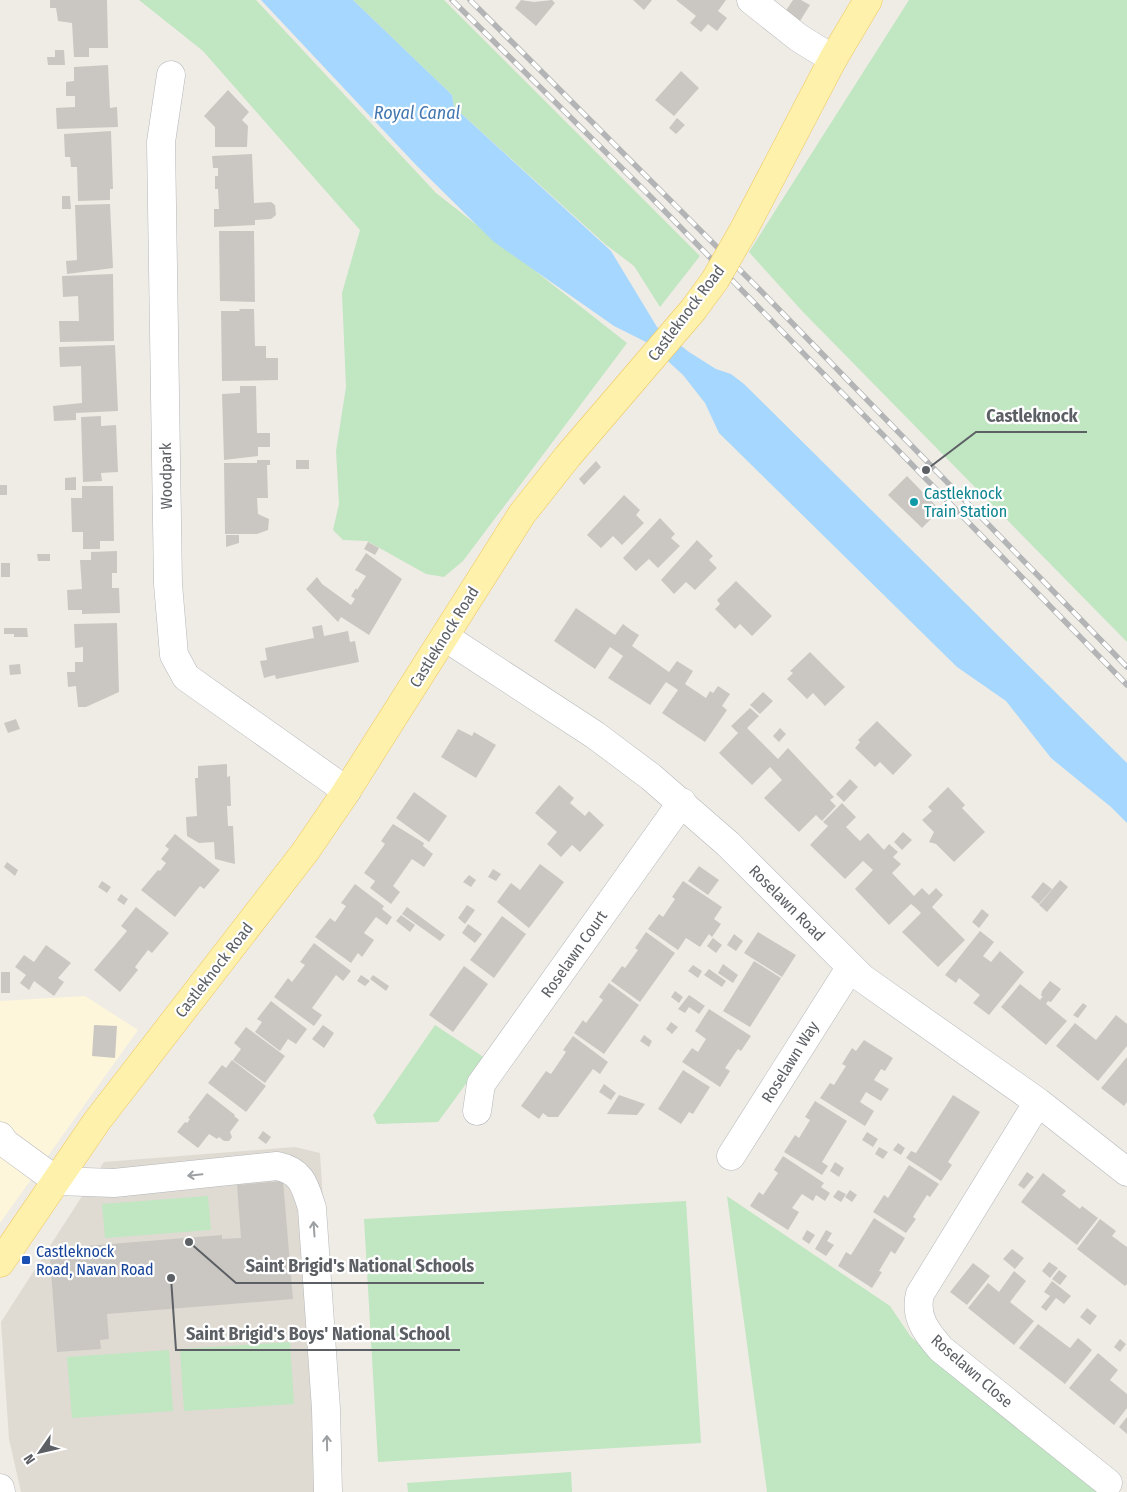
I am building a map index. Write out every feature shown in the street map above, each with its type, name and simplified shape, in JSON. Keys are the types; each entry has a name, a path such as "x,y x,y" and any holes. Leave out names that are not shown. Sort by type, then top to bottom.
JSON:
{"main road":[{"name":"Castleknock Road","path":"0,1263 97,1121 299,860 347,791 522,514 568,456 642,371 706,293 743,231 833,58 868,0"}],"street":[{"path":"751,0 799,38 833,58"},
{"name":"Woodpark","path":"170,75 161,142 168,576 174,655 186,676 347,791"},
{"name":"Roselawn Road","path":"445,637 595,735 682,802 734,850 850,968 878,991 1038,1102 1127,1172"},
{"name":"Roselawn Court","path":"477,1111 482,1084 682,802"},
{"name":"Roselawn Way","path":"731,1156 850,968"},
{"name":"Roselawn Close","path":"1038,1102 920,1294 918,1312 930,1337 941,1349 1108,1483"},
{"path":"0,1136 6,1143 57,1181 114,1183 277,1166 290,1169 304,1183 312,1208 326,1409 328,1492"},
{"path":"0,1488 1,1492"}],"shaded area":[{"path":"85,996 138,1030 0,1223 0,1001"},
{"path":"295,1147 320,1153 342,1492 21,1492 9,1439 1,1322 104,1162"}],"green space":[{"path":"139,0 256,0 436,193 627,343 463,561 444,577 426,574 367,541 343,540 333,530 339,504 336,451 346,387 342,293 360,230 203,51"},
{"path":"353,0 444,0 700,256 660,307 634,266 605,244 454,107 452,95"},
{"path":"909,0 1127,0 1127,642 803,312 749,252"},
{"path":"435,1025 485,1058 438,1122 377,1124 373,1115"},
{"path":"208,1196 211,1230 105,1238 102,1204"},
{"path":"727,1196 890,1306 911,1337 1101,1492 767,1492"},
{"path":"686,1201 701,1443 378,1462 364,1219"},
{"path":"290,1342 294,1404 184,1411 180,1349"},
{"path":"169,1350 173,1411 72,1418 67,1357"},
{"path":"571,1472 572,1492 408,1492 407,1483"}],"water":[{"name":"Royal Canal","path":"261,0 353,0 452,95 454,107 611,251 657,327 689,352 716,369 731,374 744,384 1127,763 1127,823 1111,807 1051,758 1006,701 957,667 719,433 705,403 683,375 648,343 614,326 494,242 416,165"}],"building":[{"path":"50,0 107,0 108,48 89,48 89,57 74,57 72,23 58,21 56,8 50,8"},
{"path":"521,0 534,2 552,0 555,3 536,26 515,8"},
{"path":"633,0 652,0 644,10"},
{"path":"676,0 726,0 718,11 727,18 717,31 708,24 701,32 690,23 696,16"},
{"path":"793,0 801,0 810,5 800,21 785,12"},
{"path":"55,50 64,50 65,65 48,65 47,57 55,57"},
{"path":"108,65 110,108 117,107 118,127 57,129 56,108 75,107 75,96 66,96 66,82 74,81 74,67"},
{"path":"681,71 699,88 674,116 655,100"},
{"path":"228,90 249,112 242,120 248,126 247,147 215,147 215,127 204,116"},
{"path":"677,118 685,125 676,134 669,128"},
{"path":"111,131 113,189 110,189 110,200 78,201 77,167 71,167 70,157 65,157 64,134"},
{"path":"252,154 254,203 271,202 275,205 276,215 271,219 255,220 255,225 214,227 214,209 219,209 218,189 215,189 215,176 218,176 218,168 213,168 212,156"},
{"path":"62,196 70,196 71,209 62,209"},
{"path":"110,204 113,268 67,274 66,261 77,260 75,205"},
{"path":"219,231 254,231 255,302 220,301"},
{"path":"113,274 114,341 60,342 59,321 79,321 78,296 63,297 62,276"},
{"path":"239,309 254,309 255,346 266,346 266,358 278,358 278,380 222,381 221,311 240,311"},
{"path":"115,345 118,411 76,413 76,420 54,421 53,406 82,403 81,366 60,367 59,347"},
{"path":"240,386 256,386 257,433 270,433 270,447 258,447 258,456 224,460 222,394 240,393"},
{"path":"101,416 101,426 116,425 118,472 101,473 102,481 83,482 81,417"},
{"path":"257,460 270,460 270,465 267,465 268,498 257,498 258,514 269,519 268,530 257,534 225,534 224,463 257,463"},
{"path":"296,460 309,460 309,469 296,469"},
{"path":"596,461 601,467 584,485 579,479"},
{"name":"Castleknock Train Station","path":"907,476 940,510 922,528 888,495"},
{"path":"76,477 76,490 65,490 65,478"},
{"path":"0,485 7,485 7,495 0,495"},
{"path":"82,486 113,486 114,541 100,541 100,549 83,549 83,532 72,532 71,498 82,498"},
{"path":"624,495 640,510 636,515 644,523 622,545 613,536 601,548 587,535"},
{"path":"660,518 675,534 671,538 680,546 658,568 649,559 636,571 623,558"},
{"path":"226,535 239,535 239,543 226,547"},
{"path":"697,540 713,556 709,560 717,568 695,590 686,582 674,594 661,580"},
{"path":"368,542 379,548 375,555 364,549"},
{"path":"117,551 117,573 112,573 112,588 119,588 120,613 82,614 82,610 68,610 67,590 82,589 80,560 91,560 91,552"},
{"path":"366,553 402,579 369,635 341,617 338,622 306,589 317,577 322,584 351,605 355,599 351,596 366,576 355,570"},
{"path":"37,554 50,554 50,561 38,561"},
{"path":"1,563 10,563 10,577 1,577"},
{"path":"736,581 772,616 752,636 740,624 735,629 715,609 720,604 717,600"},
{"path":"576,608 615,635 623,624 639,635 632,646 669,672 677,661 693,671 685,684 706,698 710,691 713,693 718,686 730,694 722,706 727,710 705,742 662,713 678,690 666,682 650,705 608,678 623,656 610,647 595,669 554,641"},
{"path":"117,623 119,692 86,707 78,707 76,686 68,687 67,672 75,672 75,662 83,662 83,647 75,648 74,624"},
{"path":"322,625 324,636 348,631 350,642 355,641 359,662 276,679 275,675 264,678 260,661 267,660 265,648 314,638 312,627"},
{"path":"4,628 27,628 28,637 14,637 14,634 4,634"},
{"path":"810,652 845,687 825,706 813,693 807,699 787,679 793,673 790,671"},
{"path":"20,664 21,674 10,675 9,665"},
{"path":"763,692 773,701 760,714 750,705"},
{"path":"750,708 759,716 747,728 778,759 788,748 834,797 830,800 836,806 822,821 816,815 799,832 764,798 782,780 770,767 752,785 719,753 738,733 731,726"},
{"path":"16,719 20,729 8,733 4,723"},
{"path":"877,721 912,755 893,775 880,762 875,767 855,748 860,742 858,740"},
{"path":"780,728 786,734 779,742 773,736"},
{"path":"458,729 472,736 474,732 496,745 476,778 441,757"},
{"path":"227,764 227,777 230,776 231,806 227,806 228,826 233,826 235,864 215,859 214,842 199,843 187,836 186,817 197,816 195,778 198,778 198,766"},
{"path":"850,779 858,787 844,802 836,794"},
{"path":"559,785 574,798 570,803 585,816 589,811 604,825 580,852 572,845 561,857 547,844 557,832 535,813"},
{"path":"948,787 965,805 962,808 985,832 954,862 936,844 929,842 934,832 922,820 932,811 928,807"},
{"path":"414,792 447,816 429,842 396,818"},
{"path":"842,803 856,817 846,827 860,841 868,833 884,850 889,844 898,852 893,857 901,864 892,873 914,896 922,888 929,895 936,888 943,895 932,907 965,940 938,967 902,932 921,913 916,908 911,904 889,925 855,889 873,870 863,861 845,879 810,845 828,826 823,822"},
{"path":"393,824 424,843 423,846 433,854 424,867 412,859 393,886 400,892 391,904 370,888 375,881 364,873 385,844 381,841"},
{"path":"903,832 912,840 902,850 894,842"},
{"path":"175,834 220,870 204,889 200,886 175,917 141,890 166,863 161,859 169,849 165,846"},
{"path":"7,862 18,870 15,876 4,867"},
{"path":"540,864 564,882 529,928 497,902 511,883 520,890"},
{"path":"699,866 719,880 708,895 688,881"},
{"path":"493,869 501,874 496,881 488,877"},
{"path":"469,875 476,880 471,887 463,882"},
{"path":"1060,880 1068,887 1047,912 1039,905"},
{"path":"102,881 111,887 107,893 98,887"},
{"path":"683,881 722,907 714,919 721,924 712,937 709,934 700,947 686,938 678,950 648,929 659,914 663,917 675,899 672,897"},
{"path":"1043,882 1052,889 1039,904 1031,897"},
{"path":"355,884 384,906 382,909 392,917 387,925 376,917 364,933 374,940 362,957 358,953 351,963 315,937 330,918 335,922 346,906 341,903"},
{"path":"121,894 128,899 124,905 117,900"},
{"path":"467,905 475,910 465,924 458,918"},
{"path":"136,907 169,933 152,953 148,950 135,967 138,970 120,992 94,970 127,931 121,926"},
{"path":"407,907 445,935 440,941 402,914"},
{"path":"982,909 989,915 979,928 972,922"},
{"path":"401,915 415,925 410,932 396,921"},
{"path":"502,916 526,934 494,978 470,960"},
{"path":"468,924 482,934 475,943 462,933"},
{"path":"980,931 994,942 983,956 991,962 1000,951 1024,972 989,1015 973,1003 980,995 959,978 956,983 945,975"},
{"path":"646,932 675,953 640,1002 611,981 622,966 625,968 638,950 635,948"},
{"path":"758,932 796,955 782,977 744,953"},
{"path":"734,934 743,941 736,951 727,945"},
{"path":"713,938 722,945 716,953 707,946"},
{"path":"314,943 351,971 343,981 336,975 312,1008 322,1015 314,1026 274,997 288,978 292,982 305,965 300,962"},
{"path":"46,945 71,963 58,978 64,982 54,996 34,981 29,990 20,983 26,975 15,967 24,955 34,962"},
{"path":"754,961 781,978 750,1027 723,1011"},
{"path":"723,964 738,975 733,983 718,973"},
{"path":"693,965 702,971 698,978 688,971"},
{"path":"464,966 488,984 453,1032 429,1015"},
{"path":"709,969 726,981 722,987 704,975"},
{"path":"1,972 10,972 10,993 1,993"},
{"path":"361,975 370,981 365,986 357,981"},
{"path":"373,975 389,986 386,991 370,979"},
{"path":"1050,981 1061,989 1051,1002 1048,1001 1046,1004 1067,1021 1046,1045 1001,1007 1020,984 1040,1000 1043,996 1041,996 1042,991"},
{"path":"609,983 639,1005 604,1054 574,1033 583,1020 586,1023 603,1000 599,997"},
{"path":"675,991 683,997 679,1003 671,997"},
{"path":"689,995 705,1006 699,1014 689,1007 685,1013 678,1009"},
{"path":"271,1001 307,1029 296,1044 288,1039 280,1051 255,1032 262,1022 257,1019"},
{"path":"1083,1003 1087,1006 1078,1018 1073,1015"},
{"path":"709,1009 751,1036 741,1051 738,1049 725,1068 730,1071 720,1087 682,1062 692,1048 698,1052 706,1039 695,1031"},
{"path":"1116,1015 1127,1024 1127,1046 1098,1081 1056,1046 1075,1023 1096,1040"},
{"path":"671,1022 678,1027 672,1034 666,1029"},
{"path":"94,1025 117,1026 115,1058 92,1056"},
{"path":"323,1025 334,1033 324,1048 312,1039"},
{"path":"246,1027 285,1056 265,1083 233,1060 241,1049 234,1043"},
{"path":"644,1035 652,1041 649,1047 640,1041"},
{"path":"573,1036 608,1062 600,1074 593,1069 558,1117 548,1117 543,1113 539,1119 521,1106 546,1071 551,1074 566,1052 563,1050"},
{"path":"864,1040 893,1058 885,1071 881,1069 874,1080 889,1089 881,1101 866,1092 860,1102 874,1111 865,1126 820,1098 830,1083 834,1085 846,1066 842,1064 852,1048 856,1051"},
{"path":"1127,1057 1127,1102 1124,1106 1101,1088"},
{"path":"232,1060 266,1086 246,1112 208,1083 222,1065 226,1068"},
{"path":"683,1070 710,1087 693,1114 689,1112 681,1124 658,1109"},
{"path":"604,1084 616,1093 611,1100 599,1092"},
{"path":"207,1093 239,1120 230,1132 232,1137 229,1141 224,1141 219,1137 217,1139 209,1134 198,1148 177,1132 185,1122 187,1123 190,1119 188,1118"},
{"path":"619,1095 645,1104 637,1115 607,1114"},
{"path":"953,1095 980,1112 948,1162 952,1165 941,1181 906,1158 911,1151 916,1153"},
{"path":"815,1101 847,1121 822,1162 828,1166 822,1175 784,1152 795,1135 799,1138 810,1120 805,1117"},
{"path":"263,1131 271,1137 266,1144 258,1138"},
{"path":"867,1132 878,1139 873,1147 862,1140"},
{"path":"898,1143 905,1148 901,1155 893,1150"},
{"path":"879,1147 888,1152 883,1159 875,1154"},
{"path":"783,1156 824,1183 821,1187 830,1193 825,1201 816,1195 813,1201 802,1194 792,1208 799,1212 788,1230 750,1206 759,1192 763,1195 778,1173 774,1170"},
{"path":"835,1162 844,1168 839,1177 830,1171"},
{"path":"909,1165 939,1184 930,1197 927,1195 913,1217 916,1219 906,1233 873,1212 884,1195 888,1198"},
{"path":"1027,1172 1034,1177 1024,1189 1018,1185"},
{"path":"1043,1173 1066,1191 1062,1195 1080,1209 1082,1206 1098,1218 1077,1245 1021,1202"},
{"path":"283,1181 293,1299 107,1314 109,1339 100,1340 101,1349 57,1352 50,1258 87,1255 86,1246 222,1235 222,1239 241,1238 237,1185"},
{"path":"838,1190 846,1194 841,1202 833,1197"},
{"path":"850,1190 857,1195 852,1202 845,1197"},
{"path":"874,1218 905,1238 895,1254 891,1251 879,1271 882,1272 872,1288 838,1266 846,1252 851,1255"},
{"path":"1100,1219 1116,1231 1112,1236 1127,1247 1127,1284 1125,1286 1077,1249"},
{"path":"807,1230 815,1235 809,1244 802,1239"},
{"path":"826,1230 832,1233 827,1241 834,1245 826,1256 815,1249"},
{"path":"1012,1249 1024,1258 1015,1269 1003,1259"},
{"path":"1049,1262 1058,1268 1050,1278 1042,1271"},
{"path":"973,1263 990,1276 967,1305 950,1292"},
{"path":"1059,1270 1067,1276 1060,1285 1052,1279"},
{"path":"1014,1271 1026,1281 1010,1302 1034,1321 1014,1345 968,1308 988,1283 999,1292"},
{"path":"1052,1281 1071,1296 1064,1304 1056,1298 1046,1311 1041,1307 1050,1296 1044,1292"},
{"path":"1087,1308 1097,1316 1090,1325 1080,1317"},
{"path":"1038,1324 1070,1348 1078,1338 1092,1350 1065,1384 1019,1348"},
{"path":"1120,1339 1126,1344 1120,1352 1114,1347"},
{"path":"1098,1353 1118,1370 1110,1380 1127,1394 1127,1408 1114,1425 1069,1388"},
{"path":"1127,1417 1127,1434 1119,1427"}],"railway":[{"path":"452,0 650,196 1127,685"},
{"path":"470,0 761,291 1127,667"}],"place":[{"name":"Castleknock","path":"926,470"},
{"name":"Castleknock Train Station","path":"914,502"},
{"name":"Saint Brigid's National Schools","path":"189,1242"},
{"name":"Castleknock Road, Navan Road","path":"26,1260"},
{"name":"Saint Brigid's Boys' National School","path":"171,1278"}]}
